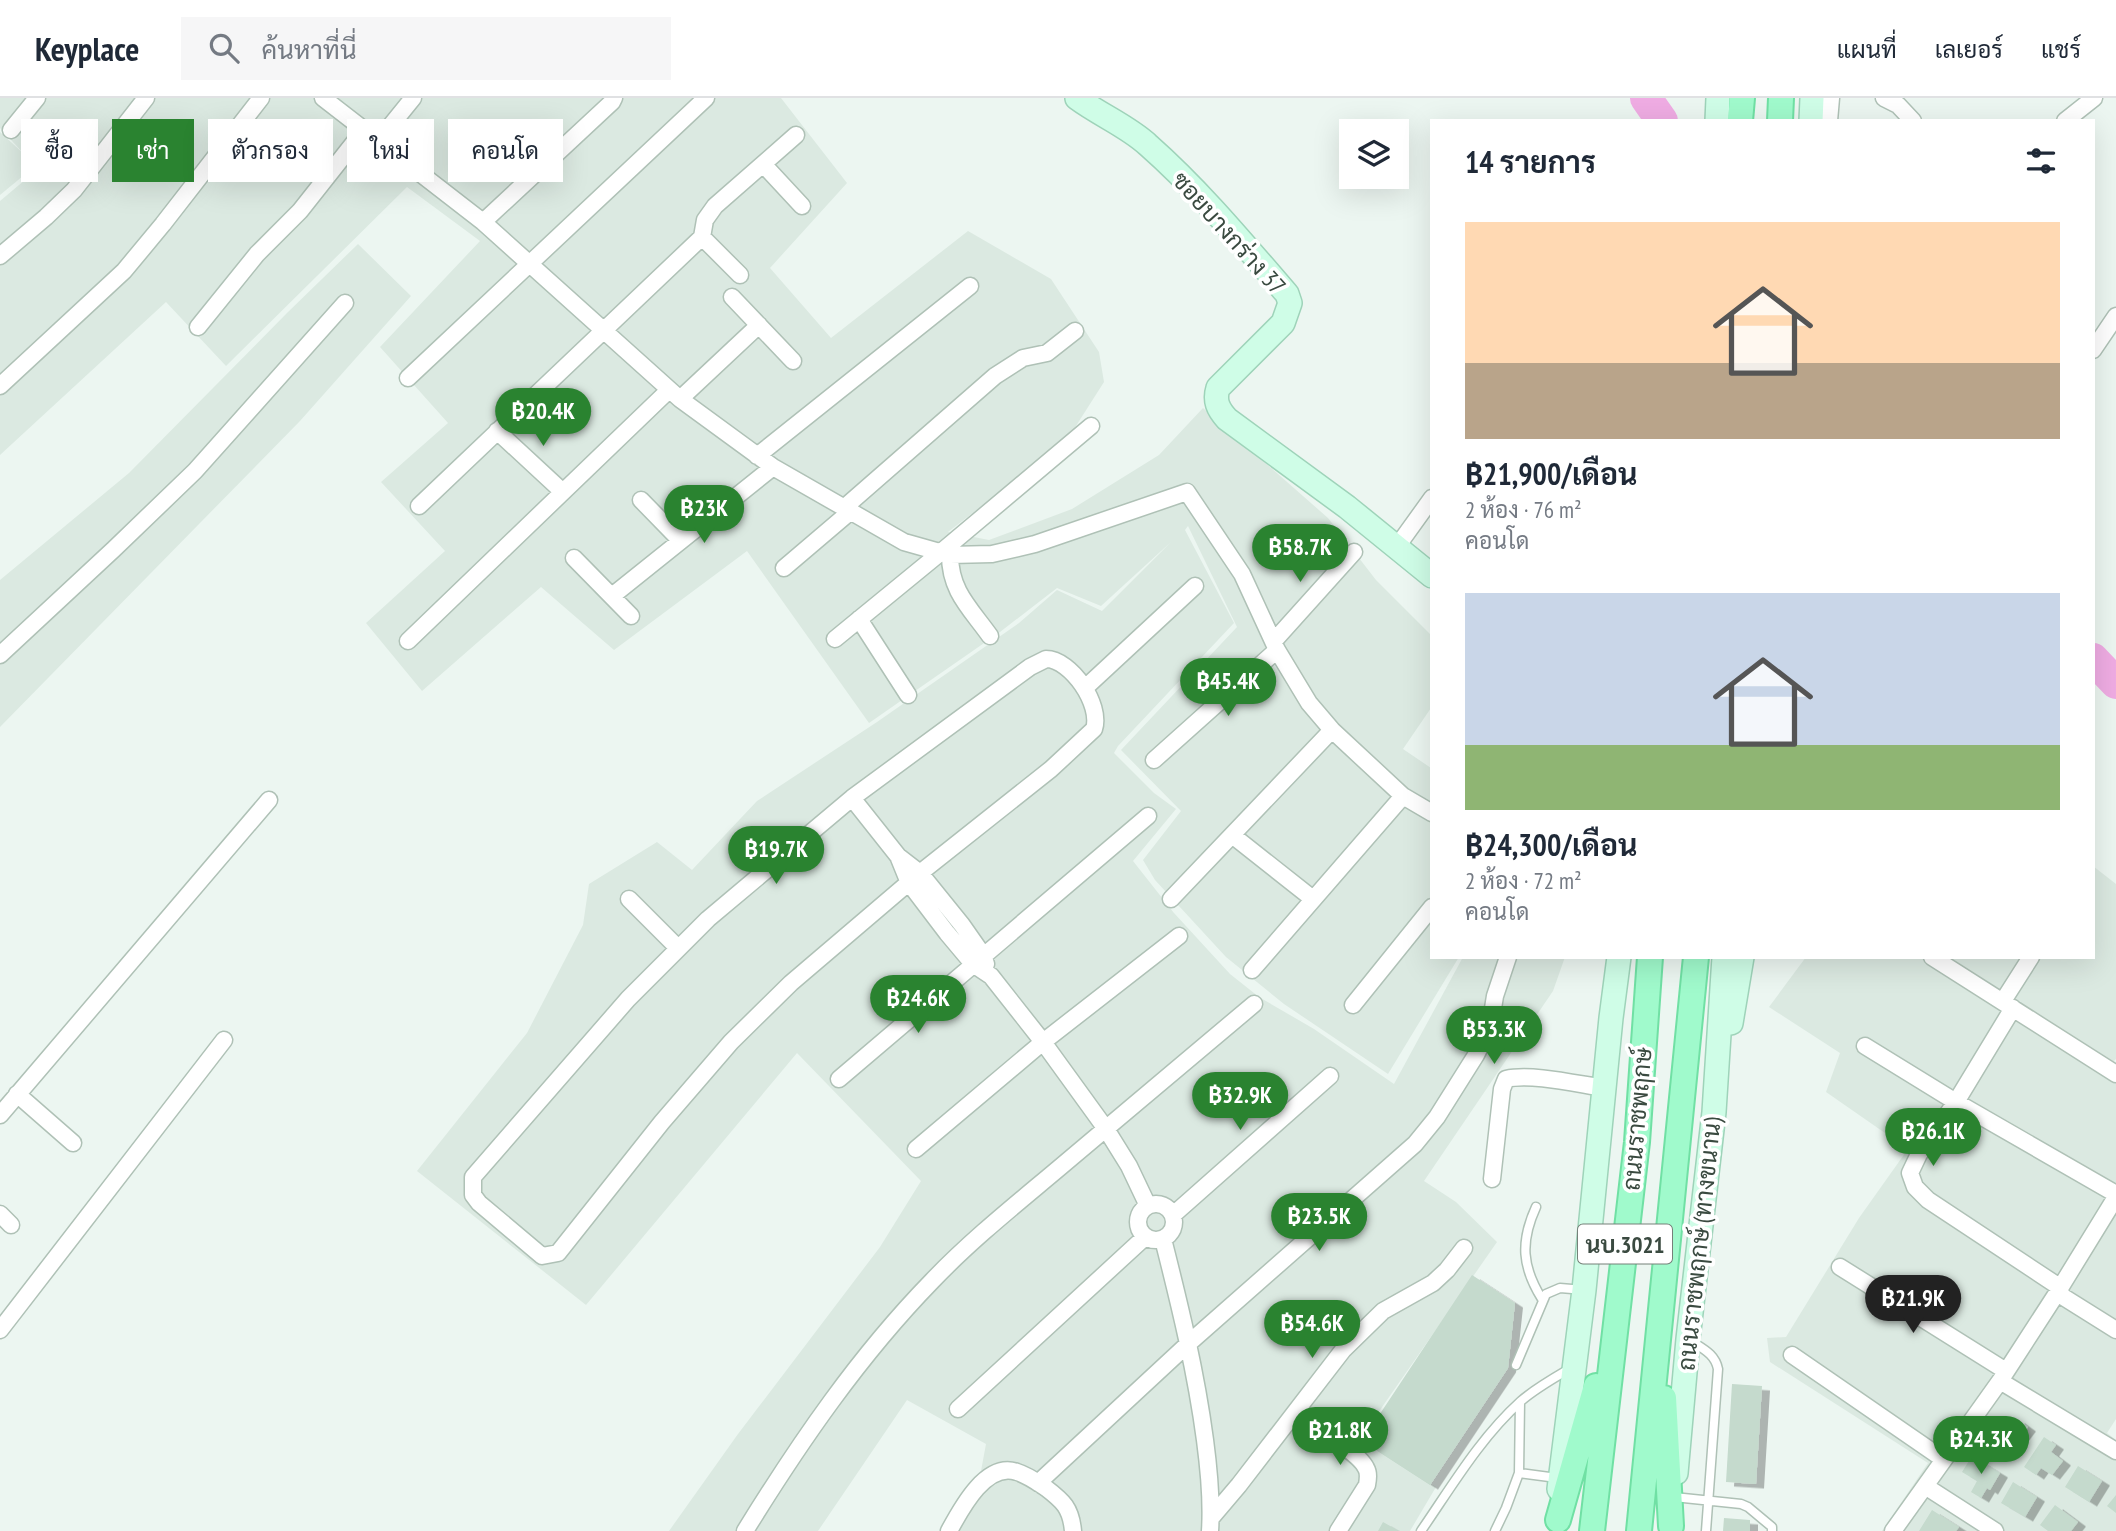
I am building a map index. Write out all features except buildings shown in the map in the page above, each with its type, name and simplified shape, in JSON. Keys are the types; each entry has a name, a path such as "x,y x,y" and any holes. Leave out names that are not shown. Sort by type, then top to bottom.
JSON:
{"main road":[{"name":"ซอยบางกร่าง 37","path":"1077,98 1148,145 1230,228 1287,294 1290,303 1283,323 1218,388 1216,401 1220,411 1227,419 1347,507 1430,574"},
{"path":"1717,119 1718,98"},
{"path":"1740,119 1742,98"},
{"path":"1780,119 1782,98"},
{"path":"1811,119 1812,98"},
{"path":"1607,959 1611,1018"},
{"name":"นบ.3021","path":"1557,1525 1560,1478 1584,1290 1619,959"},
{"name":"ถนนราชพฤกษ์","path":"1592,1531 1637,1142 1650,959"},
{"name":"ถนนราชพฤกษ์","path":"1639,1531 1696,959"},
{"name":"ถนนราชพฤกษ์ (ทางขนาน)","path":"1671,1528 1688,1339 1714,1112 1724,959"},
{"path":"1714,1112 1742,959"},
{"path":"1557,1525 1616,1315"},
{"path":"1660,1320 1671,1528"}],"street":[{"path":"11,130 37,98"},
{"path":"0,256 74,190 146,98"},
{"path":"0,386 124,271 261,98"},
{"path":"323,98 350,119"},
{"path":"396,119 413,98"},
{"path":"483,222 614,98"},
{"path":"408,378 706,98"},
{"path":"1829,119 1831,98"},
{"path":"1884,98 1898,105 1911,119"},
{"path":"2068,119 2094,98"},
{"path":"419,506 702,237 705,220 715,206 796,135"},
{"path":"198,327 257,254 300,211 347,152"},
{"path":"763,164 802,206"},
{"path":"432,182 529,262 674,395 773,467 904,542 945,554 992,554 1035,544 1187,492 1242,574 1308,703 1332,730 1403,796 1430,812"},
{"path":"702,237 740,275"},
{"path":"757,456 970,286"},
{"path":"732,297 793,360"},
{"path":"0,655 195,471 345,303"},
{"path":"2095,347 2116,316"},
{"path":"408,641 564,492 674,395 759,325"},
{"path":"784,568 995,376 1023,358 1047,353 1075,331"},
{"path":"835,639 945,554 1091,426"},
{"path":"497,431 564,492"},
{"path":"612,596 773,467"},
{"path":"641,500 680,540"},
{"path":"1396,548 1430,501"},
{"path":"1154,760 1276,645 1354,552"},
{"path":"945,554 953,583 990,636"},
{"path":"574,558 631,616"},
{"path":"1085,688 1195,586"},
{"path":"859,619 908,695"},
{"path":"1054,659 1062,663 1085,688 1096,712 1094,729 1051,769 915,878 791,983 731,1042 662,1122 558,1253 542,1256 479,1203 473,1195 473,1177 628,999 678,948 708,919 852,798 1039,661 1054,659"},
{"path":"1171,899 1332,730"},
{"path":"1252,970 1403,796"},
{"path":"852,798 915,878 962,925 978,960 1043,1042 1106,1129 1129,1166 1148,1206"},
{"path":"0,1115 269,800"},
{"path":"839,1079 1148,816"},
{"path":"1232,835 1313,899"},
{"path":"629,898 678,948"},
{"path":"1353,1005 1430,909"},
{"path":"916,1149 1043,1042 1179,936"},
{"path":"1038,1483 1189,1343 1415,1144 1430,1126 1476,1055 1490,1027 1495,996 1507,959"},
{"path":"1935,959 2116,1074"},
{"path":"2030,959 1956,1102 1919,1154 1910,1173 1915,1188 1928,1200 2116,1331"},
{"path":"745,1531 776,1480 834,1397 881,1337 924,1289 1002,1216 1254,1004"},
{"path":"0,1330 224,1040"},
{"path":"1865,1046 2115,1201 2003,1376 1893,1531"},
{"path":"1173,1215 1330,1076"},
{"path":"1492,1179 1502,1088 1506,1079 1530,1078 1604,1088"},
{"path":"17,1094 73,1143"},
{"path":"1163,1205 1173,1215 1174,1228 1163,1239 1157,1241 1145,1237 1139,1228 1141,1212 1148,1206 1163,1205"},
{"path":"958,1409 1145,1237"},
{"path":"1163,1239 1189,1343 1208,1463 1210,1525"},
{"path":"1210,1525 1343,1350 1383,1311 1433,1283 1464,1248"},
{"path":"1839,1267 2116,1451"},
{"path":"1792,1355 1942,1459"},
{"path":"1294,1415 1355,1455 1367,1469 1367,1485 1338,1531"},
{"path":"949,1531 967,1499 982,1482 1001,1472 1015,1471 1063,1500 1072,1519 1073,1531"},
{"path":"1924,1486 1995,1531"}],"lane":[{"path":"1536,1208 1527,1226 1524,1247 1533,1285 1542,1299"},
{"path":"1516,1365 1546,1294 1560,1288 1584,1290"},
{"path":"1688,1339 1712,1354 1718,1369 1706,1531"},
{"path":"1421,1531 1481,1442 1537,1388 1574,1366"},
{"path":"1495,1531 1519,1473 1521,1402"},
{"path":"1519,1473 1560,1478"},
{"path":"1674,1497 1748,1507 1772,1527 1772,1531"}],"shaded area":[{"path":"0,98 781,98 847,183 770,268 831,338 968,231 1051,279 1099,352 1104,382 1067,440 948,532 989,540 1072,509 1159,455 1203,408 1328,518 1376,580 1430,634 1430,709 1403,749 1430,767 1430,959 1458,959 1388,1074 1284,1004 1226,957 1155,880 1143,860 1181,811 1121,750 1237,627 1188,526 1185,530 1234,623 1114,753 1154,793 1176,809 1133,861 1174,913 1230,974 1259,997 1314,1029 1394,1084 1462,959 1564,959 1553,991 1424,1181 1456,1202 1497,1242 1364,1433 1436,1487 1410,1531 945,1531 981,1471 986,1444 907,1400 818,1531 669,1531 738,1434 880,1247 921,1181 797,1053 586,1305 417,1171 527,1033 583,925 589,884 657,842 692,870 757,801 1019,623 1057,590 1102,611 1171,542 1101,606 1057,588 1000,632 869,723 747,551 614,650 541,587 422,691 366,623 445,551 381,482 448,423 380,347 480,241 407,187 226,366 166,302 0,455 0,201 23,182 98,182 98,119 21,119 21,151 0,128"},
{"path":"0,132 21,151 21,178 0,195"},
{"path":"358,244 411,296 300,421 0,727 0,580 129,473"},
{"path":"2095,868 2116,884 2116,1419 2107,1433 2116,1440 2116,1531 1882,1531 1928,1463 1770,1362 1767,1338 1786,1337 1859,1218 1908,1149 1826,1092 1840,1053 1769,1007 1805,959 2095,959"}],"waterway":[{"path":"1646,98 1661,119"},
{"path":"2095,661 2116,683"}]}
